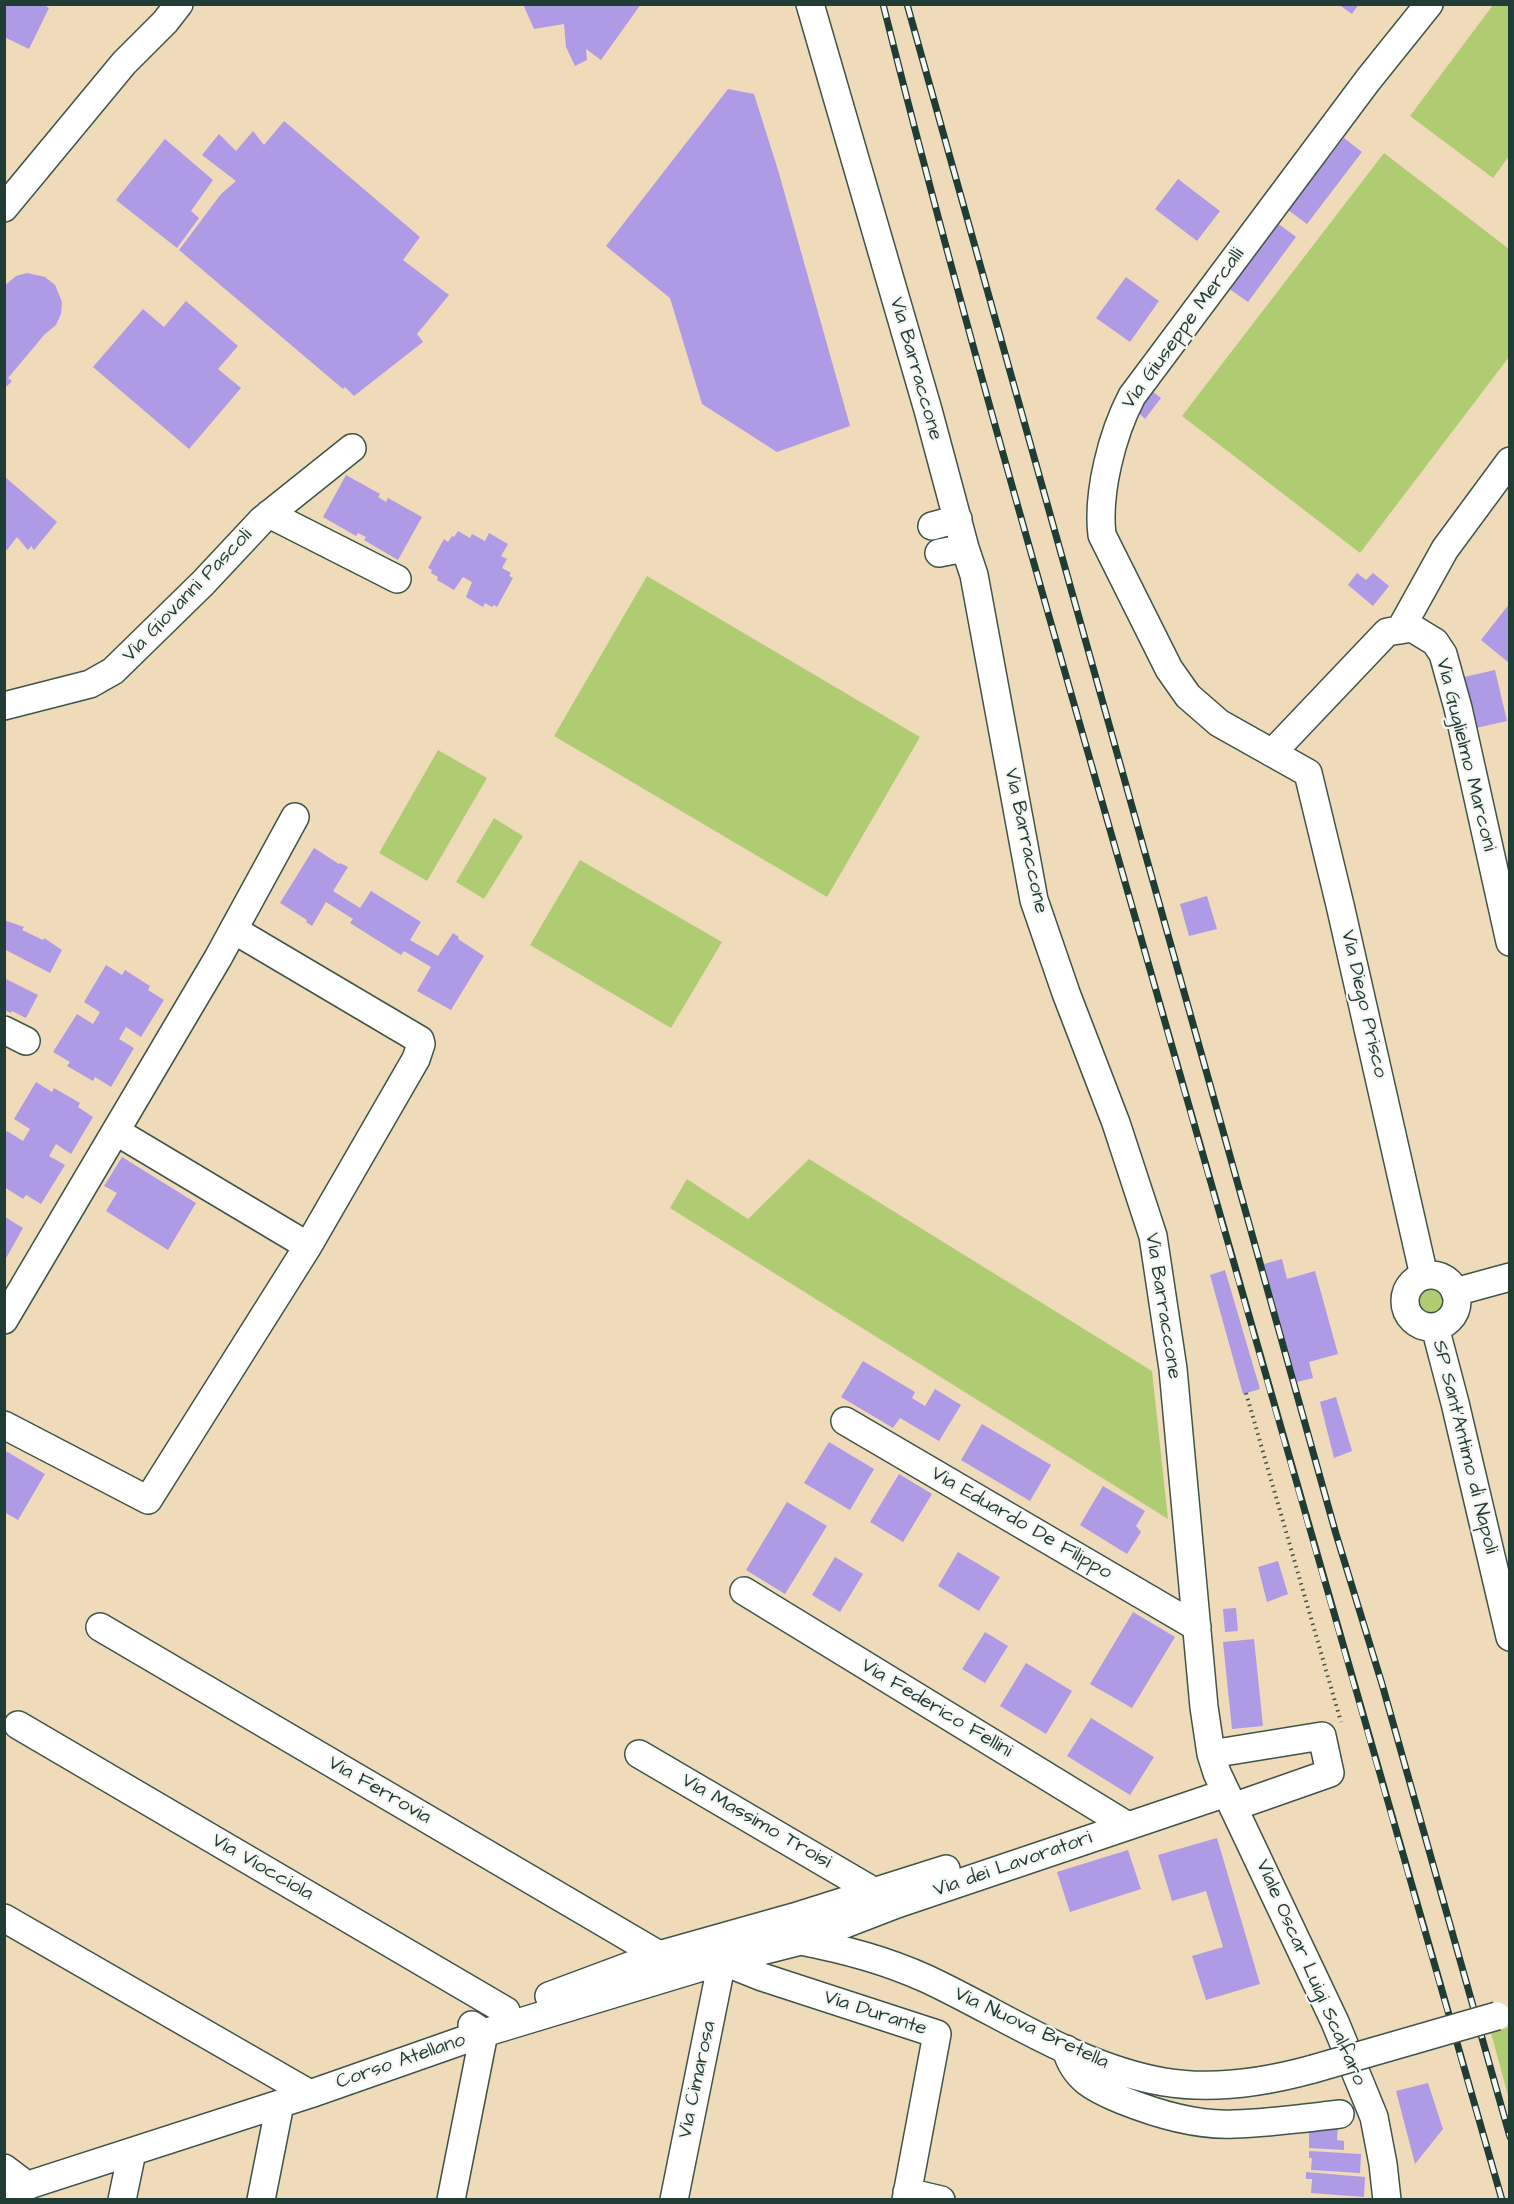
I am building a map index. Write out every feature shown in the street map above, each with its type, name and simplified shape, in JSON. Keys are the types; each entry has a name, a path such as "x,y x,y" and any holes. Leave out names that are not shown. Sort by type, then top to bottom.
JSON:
{"street":[{"path":"9,216 124,63 144,32 156,4"},
{"path":"124,63 180,4"},
{"name":"Via Barraccone","path":"810,4 952,551 974,575 1034,900 1066,993 1116,1123 1153,1236 1173,1370 1203,1707 1210,1754"},
{"name":"Via Giuseppe Mercalli","path":"1272,753 1219,723 1188,696 1169,669 1102,535 1101,497 1120,418 1132,396 1368,80 1429,4"},
{"name":"Via Giovanni Pascoli","path":"4,706 90,684 113,671 203,583 269,514 351,448"},
{"path":"1272,753 1387,632 1400,630 1445,549 1509,461"},
{"path":"269,514 397,579"},
{"name":"Via Guglielmo Marconi","path":"1400,630 1413,628 1435,642 1443,654 1458,708 1509,942"},
{"name":"Via Diego Prisco","path":"1272,753 1308,773 1424,1276"},
{"path":"4,1320 218,958 295,817"},
{"path":"4,1425 147,1500 308,1246 416,1059 422,1044 420,1040 234,930"},
{"path":"117,1132 308,1246"},
{"path":"1424,1276 1446,1280 1455,1292 1457,1299 1454,1314 1442,1325 1435,1327 1415,1322 1405,1303 1408,1289 1424,1276"},
{"path":"1455,1292 1509,1277"},
{"name":"SP Sant'Antimo di Napoli","path":"1435,1327 1455,1403 1509,1637"},
{"name":"Via Eduardo De Filippo","path":"845,1421 1197,1627"},
{"name":"Via Federico Fellini","path":"744,1591 1128,1826"},
{"name":"Via Ferrovia","path":"100,1627 659,1955"},
{"name":"Via Viocciola","path":"18,1725 506,2011"},
{"name":"Via dei Lavoratori","path":"801,1941 897,1904 1128,1826 1330,1773 1322,1736 1210,1754"},
{"name":"Via Massimo Troisi","path":"639,1754 873,1891"},
{"name":"Viale Oscar Luigi Scalfaro","path":"1210,1754 1335,2022 1374,2117 1387,2199"},
{"path":"451,2199 484,2032 476,2029 471,2020 506,2011 659,1955 794,1917 966,1863 1002,1869"},
{"path":"4,1918 310,2094"},
{"name":"Corso Atellano","path":"16,2189 310,2094 484,2032 722,1961 801,1941"},
{"name":"Via Nuova Bretella","path":"801,1941 864,1954 926,1979 1100,2064 1164,2082 1228,2084 1283,2076 1503,2014"},
{"name":"Via Durante","path":"722,1961 762,1977 937,2034 906,2196"},
{"name":"Via Cimarosa","path":"674,2199 722,1961"},
{"path":"1066,2049 1077,2073 1087,2083 1157,2113 1195,2121 1233,2124 1340,2114"},
{"path":"261,2199 280,2104"},
{"path":"123,2199 132,2152"},
{"path":"4,2168 16,2189"},
{"path":"906,2196 940,2199"}],"path":[{"path":"1246,1393 1343,1729"}],"green space":[{"path":"1493,5 1510,5 1509,156 1493,178 1410,116"},
{"path":"1384,153 1509,249 1509,357 1360,553 1182,416"},
{"path":"647,576 920,737 827,897 554,736"},
{"path":"438,750 487,778 427,881 379,853"},
{"path":"494,818 523,836 484,899 456,882"},
{"path":"580,860 722,942 671,1028 530,945"},
{"path":"809,1159 1152,1371 1168,1519 670,1208 687,1179 748,1219"},
{"path":"1431,1285 1441,1290 1446,1300 1441,1310 1431,1315 1421,1310 1416,1300 1421,1290"},
{"path":"1510,2027 1509,2099 1491,2033"}],"building":[{"path":"4,4 42,4 49,8 29,49 4,37"},
{"path":"523,4 641,4 601,60 586,49 587,60 575,66 566,47 564,24 534,29"},
{"path":"1338,4 1359,4 1352,14"},
{"path":"728,89 754,94 778,170 850,426 777,452 702,404 670,298 606,246"},
{"path":"284,121 420,237 403,260 449,295 417,334 423,342 354,396 179,250 221,194 236,181 202,155 219,134 236,151 253,131 264,145"},
{"path":"1344,138 1362,152 1307,224 1288,210"},
{"path":"165,139 213,180 191,211 199,218 177,248 116,200"},
{"path":"1178,179 1220,211 1197,241 1155,209"},
{"path":"1276,222 1296,237 1248,302 1228,288"},
{"path":"27,273 45,277 55,285 62,302 61,314 56,325 45,334 8,378 12,381 4,389 4,286 16,276"},
{"path":"1126,277 1159,301 1130,342 1096,318"},
{"path":"186,301 238,346 218,369 241,388 189,449 93,367 143,309 164,327"},
{"path":"1147,387 1161,398 1145,419 1133,407"},
{"path":"346,475 380,494 378,497 386,502 388,498 422,517 398,560 364,540 366,537 358,533 356,536 323,517"},
{"path":"4,476 57,522 34,550 31,546 28,550 17,537 7,550 4,548"},
{"path":"458,531 470,538 472,534 485,541 489,533 508,544 501,556 507,559 502,568 511,573 509,576 513,578 497,607 485,603 483,607 466,597 472,582 463,577 454,590 437,580 438,577 428,568 444,539 448,542"},
{"path":"1357,573 1366,580 1373,573 1389,586 1373,606 1348,585"},
{"path":"1510,603 1510,659 1508,662 1481,640"},
{"path":"1495,670 1507,721 1476,728 1464,677"},
{"path":"314,848 348,867 333,891 360,908 371,891 421,922 410,940 438,956 453,933 459,937 458,939 484,956 451,1010 417,991 431,967 404,951 401,955 350,923 353,919 326,902 312,926 306,922 307,920 280,903"},
{"path":"1207,896 1217,929 1189,936 1180,904"},
{"path":"4,920 24,927 22,930 43,940 44,938 62,950 50,973 4,949"},
{"path":"106,965 122,975 125,970 150,986 148,990 164,1000 141,1037 126,1027 119,1039 134,1048 111,1087 95,1077 93,1081 67,1066 70,1062 53,1052 77,1014 93,1024 100,1012 84,1002"},
{"path":"4,978 38,995 26,1018 4,1010"},
{"path":"36,1082 52,1092 54,1088 80,1103 78,1107 93,1117 71,1154 56,1144 49,1156 65,1165 41,1204 26,1195 23,1199 4,1187 4,1135 7,1131 23,1141 30,1129 14,1119"},
{"path":"122,1157 196,1203 168,1250 106,1211 117,1193 104,1186"},
{"path":"5,1217 23,1228 5,1260"},
{"path":"1282,1259 1287,1279 1315,1271 1338,1354 1309,1362 1313,1378 1297,1382 1264,1264"},
{"path":"1225,1270 1260,1389 1243,1394 1210,1275"},
{"path":"863,1361 915,1392 912,1398 925,1406 935,1389 961,1405 939,1441 900,1418 893,1428 841,1397"},
{"path":"1336,1397 1352,1451 1334,1458 1320,1402"},
{"path":"982,1424 1051,1465 1030,1501 961,1460"},
{"path":"829,1442 874,1469 850,1510 804,1483"},
{"path":"4,1450 45,1474 18,1520 4,1512"},
{"path":"899,1474 932,1494 903,1542 870,1522"},
{"path":"1103,1486 1145,1511 1136,1526 1141,1532 1127,1554 1080,1525"},
{"path":"787,1502 827,1526 785,1594 746,1570"},
{"path":"958,1552 1000,1577 979,1611 938,1586"},
{"path":"835,1557 863,1574 840,1612 812,1595"},
{"path":"1278,1561 1288,1594 1267,1602 1258,1567"},
{"path":"1236,1608 1238,1631 1225,1632 1223,1609"},
{"path":"1133,1612 1175,1637 1132,1708 1090,1684"},
{"path":"985,1632 1008,1646 985,1683 962,1669"},
{"path":"1254,1639 1263,1726 1232,1729 1223,1642"},
{"path":"1026,1663 1072,1691 1046,1734 1000,1706"},
{"path":"1091,1718 1154,1757 1130,1795 1067,1756"},
{"path":"1217,1838 1260,1984 1206,2000 1192,1956 1223,1947 1206,1891 1172,1901 1158,1855"},
{"path":"1128,1850 1141,1889 1070,1912 1057,1872"},
{"path":"1428,2083 1443,2129 1415,2164 1396,2091"},
{"path":"1338,2125 1337,2140 1344,2141 1344,2150 1309,2148 1309,2130"},
{"path":"1309,2151 1361,2154 1360,2173 1311,2170 1312,2158 1309,2158"},
{"path":"1306,2172 1365,2177 1364,2197 1311,2193 1312,2179 1306,2179"}],"railway":[{"path":"883,4 1004,458 1502,2200"},
{"path":"907,4 1336,1534 1382,1684 1510,2137"}]}
